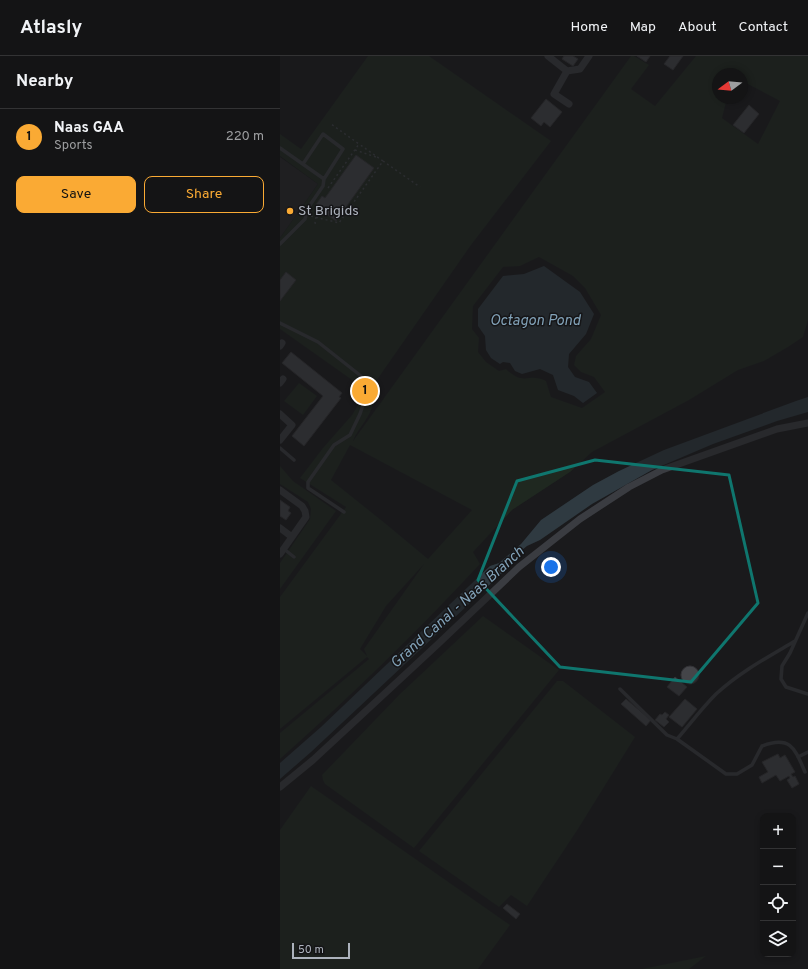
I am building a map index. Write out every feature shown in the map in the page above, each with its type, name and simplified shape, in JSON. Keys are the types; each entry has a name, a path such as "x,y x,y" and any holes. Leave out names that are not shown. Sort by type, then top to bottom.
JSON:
{"street":[{"path":"548,56 567,71 580,69 589,56"},
{"path":"567,71 554,94 569,104"},
{"path":"280,414 292,425 280,440"},
{"path":"280,787 313,760 520,567 580,519 629,487 662,470 777,429 808,423"},
{"path":"280,490 302,506 305,511 306,518 282,552"},
{"path":"280,528 292,537"}],"lane":[{"path":"280,244 305,219 308,208 323,186 324,179 343,149 323,134 303,164"},
{"path":"280,148 324,179"},
{"path":"280,323 318,342 361,376 365,387 365,399 350,435 334,445 308,482 308,488 344,512"},
{"path":"280,448 294,460"},
{"path":"282,552 294,557"},
{"path":"808,613 796,641 782,666 781,679 786,687 808,694"},
{"path":"677,739 716,695 726,686 755,664 796,641"},
{"path":"620,689 668,735 677,739 726,774 737,774 752,765 762,746 771,743 783,742 790,745 806,772"},
{"path":"798,757 808,752"}],"path":[{"path":"359,144 420,187"},
{"path":"355,150 378,158"},
{"path":"306,214 339,223 383,161"},
{"path":"316,217 314,223 318,225"}],"highlighted area":[{"path":"595,460 729,475 758,603 691,682 560,667 478,580 517,481"}],"shaded area":[{"path":"368,56 429,56 551,141 471,245 372,387 372,408 353,441 631,56 634,56 649,65 631,89 655,106 696,56 808,56 808,320 803,337 764,361 738,370 689,400 592,452 570,472 512,510 473,552 480,564 383,664 280,759 280,733 369,659 367,657 280,729 280,597 346,507 300,478 323,448 352,415 358,405 358,396 352,380 280,329 280,238 318,184 280,156 280,134 301,149","holes":["712,68 748,68 748,84 780,101 758,144 722,118 726,104 712,104","539,257 573,276 585,288 601,315 591,339 576,356 574,365 581,372 594,377 605,392 582,408 551,397 546,381 535,378 518,377 506,369 499,371 486,362 478,352 479,338 472,329 473,306 503,267 520,266","350,445 472,510 428,559 331,480","424,564 364,649 367,656 360,649 386,606"]},
{"name":"St Brigids","path":"280,157 318,184 280,238"},
{"path":"299,383 317,396 303,415 284,401"},
{"path":"280,466 293,481 336,511 280,589 280,563 310,519 311,509 308,502 280,484"},
{"path":"483,616 559,670 414,848 325,784 322,775 400,694"},
{"path":"557,681 563,681 635,737 578,829 527,906 511,895 499,907 419,851"},
{"path":"311,786 510,925 478,969 280,969 280,830"},
{"path":"706,956 689,969 642,969"}],"water":[{"name":"Octagon Pond","path":"544,266 580,292 594,314 586,334 569,354 568,367 575,377 589,382 597,393 583,403 574,396 558,390 553,375 540,369 522,374 515,371 510,363 503,362 500,364 491,358 486,350 485,336 478,326 478,309 503,276 524,274"},
{"name":"Grand Canal - Naas Branch","path":"808,397 808,412 777,421 713,444 652,470 592,504 540,540 527,546 502,566 501,574 311,752 280,779 280,763 321,727 490,566 499,563 521,544 541,520 593,485 664,450"}],"building":[{"path":"564,56 573,56 578,59 573,66 562,59"},
{"path":"637,56 650,56 646,62"},
{"path":"670,56 683,56 673,70 664,64"},
{"path":"546,99 562,112 550,127 544,122 541,126 531,118"},
{"path":"749,105 759,114 744,133 733,125"},
{"path":"356,155 374,168 336,221 315,206 322,196 325,198"},
{"path":"286,272 296,280 280,301 280,280"},
{"path":"291,352 342,393 339,397 341,398 304,446 292,436 323,396 282,363"},
{"path":"280,500 290,507 288,511 291,513 286,520 280,516"},
{"path":"690,666 696,669 699,675 696,681 690,684 684,681 681,675 684,669"},
{"path":"675,677 687,687 679,696 667,687"},
{"path":"626,699 651,720 646,726 621,704"},
{"path":"685,699 697,709 682,727 669,717"},
{"path":"665,712 669,715 666,719 669,722 664,727 655,720 660,714 662,715"},
{"path":"778,754 780,758 785,755 795,772 791,774 793,777 795,776 799,784 792,788 787,780 790,778 789,776 780,781 776,775 762,783 759,777 768,772 762,762"},
{"path":"507,904 520,914 516,919 503,908"}],"place":[{"name":"St Brigids","path":"290,211"},
{"name":"Naas GAA","path":"365,391"}]}
